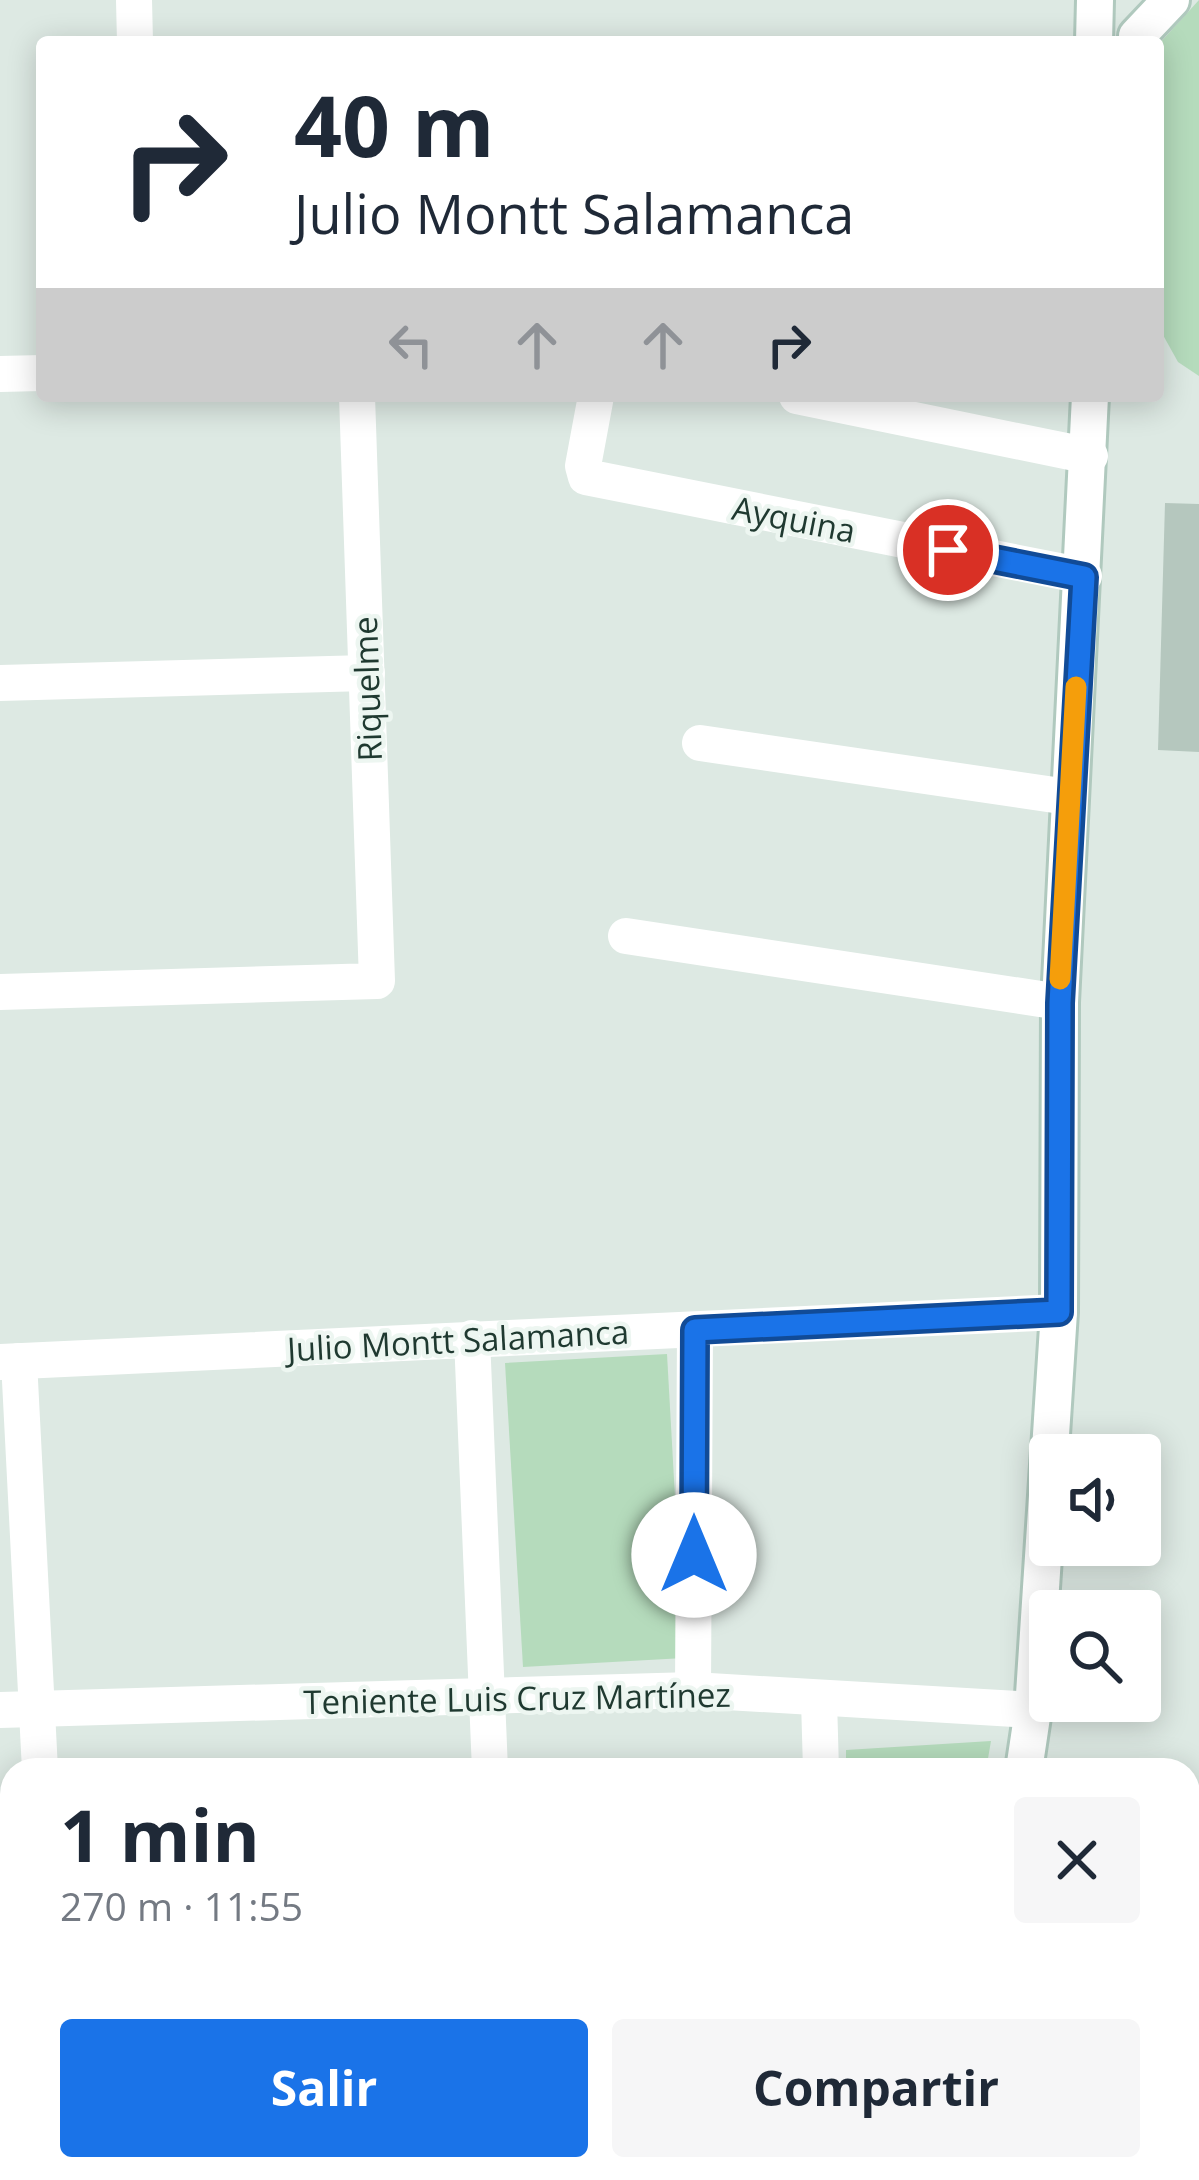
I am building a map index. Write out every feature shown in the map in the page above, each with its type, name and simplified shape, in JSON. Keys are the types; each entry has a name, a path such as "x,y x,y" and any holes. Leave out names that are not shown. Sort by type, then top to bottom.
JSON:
{"street":[{"path":"134,0 135,36"},
{"path":"1094,36 1095,0"},
{"path":"1138,26 1171,0"},
{"path":"0,374 36,373"},
{"name":"Riquelme","path":"0,992 377,981 357,402"},
{"name":"Ayquina","path":"595,402 583,466 586,477 1084,577"},
{"path":"826,402 1090,456"},
{"path":"1041,1590 1059,1312 1060,1003 1068,797 1093,402"},
{"path":"0,682 367,673"},
{"path":"700,743 1068,797"},
{"path":"626,936 1060,1003"},
{"name":"Julio Montt Salamanca","path":"10,1361 1059,1312"},
{"path":"693,1690 695,1330"},
{"path":"472,1338 489,1758"},
{"path":"10,1361 40,1758"},
{"name":"Teniente Luis Cruz Martínez","path":"0,1709 693,1690 1029,1711"},
{"path":"819,1700 820,1758"},
{"path":"1026,1758 1031,1722"}],"green space":[{"path":"1199,0 1199,376 1178,362 1164,337 1164,38"},
{"path":"667,1354 684,1658 523,1667 505,1363"},
{"path":"991,1741 988,1758 846,1758 846,1750"}],"building":[{"path":"1165,503 1199,504 1199,752 1158,750"}],"slow traffic":[{"path":"1060,979 1076,687"}],"route":[{"path":"694,1555 695,1330 1059,1312 1060,1003 1084,577 948,550"}]}
